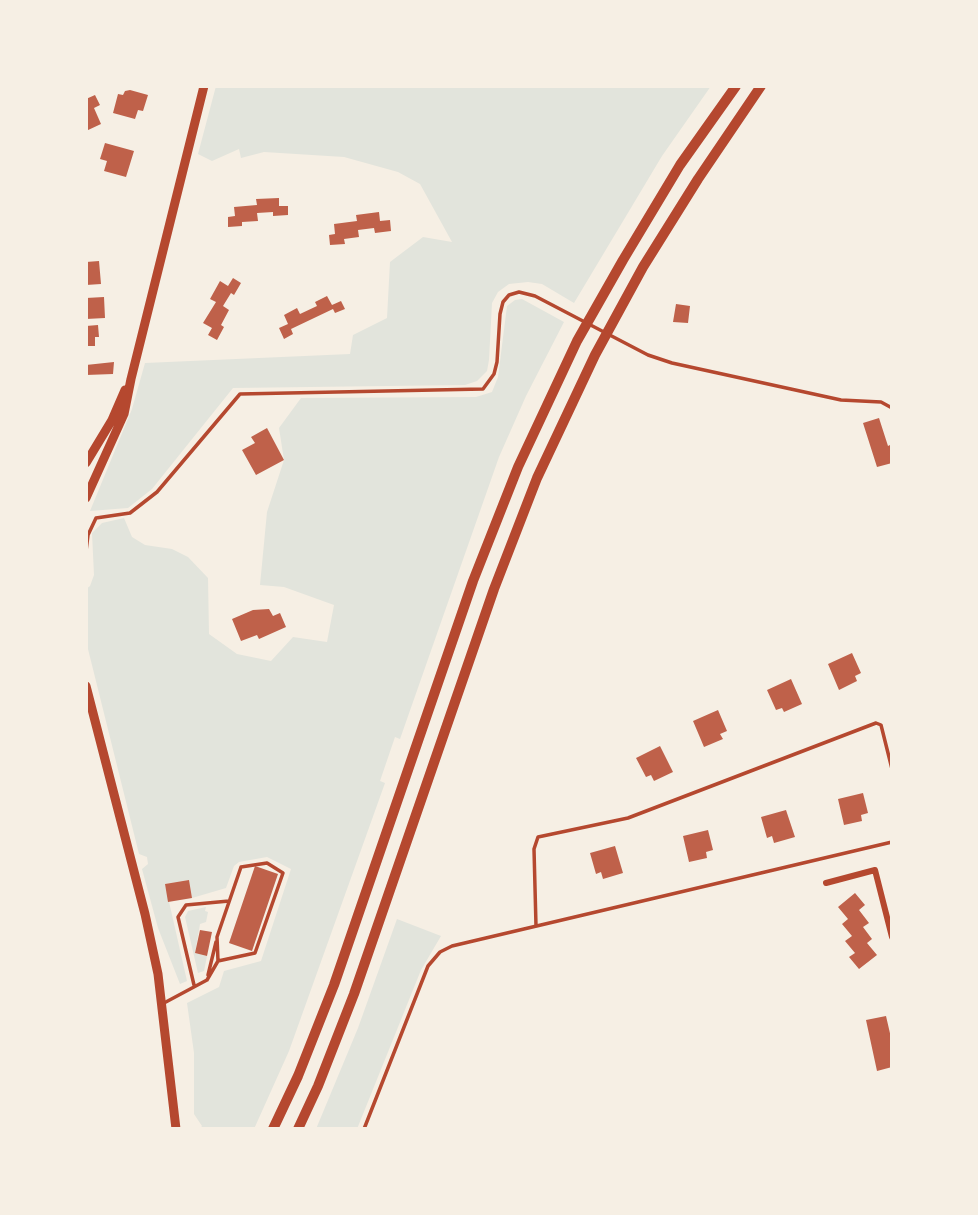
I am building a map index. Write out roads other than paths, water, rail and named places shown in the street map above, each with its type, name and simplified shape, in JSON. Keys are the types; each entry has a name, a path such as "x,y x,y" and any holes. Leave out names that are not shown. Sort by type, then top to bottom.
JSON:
{"highway":[{"path":"273,1129 298,1076 334,985 473,581 518,467 577,341 623,260 680,165 736,86"},
{"path":"298,1129 354,994 494,589 537,478 595,355 643,267 698,178 761,86"}],"main road":[{"path":"86,498 124,414 204,86"},
{"path":"86,463 112,420 131,379"},
{"path":"86,686 145,914 163,1003 174,1129"}],"street":[{"path":"825,883 875,870 892,937"}],"lane":[{"path":"86,551 88,535 96,518 130,513 157,492 240,394 483,389 494,374 497,362 499,314 503,302 509,295 519,292 535,296 648,355 672,363 841,400 881,402 892,408"},
{"path":"536,926 534,849 538,837 628,818 876,723 881,725 892,769"},
{"path":"365,1129 428,966 435,957 452,946 892,842"},
{"path":"207,980 217,937 241,867 267,863 283,873 256,953 218,961"},
{"path":"194,985 178,917 187,905 229,901"},
{"path":"163,1003 207,980 218,961 217,937"}]}
